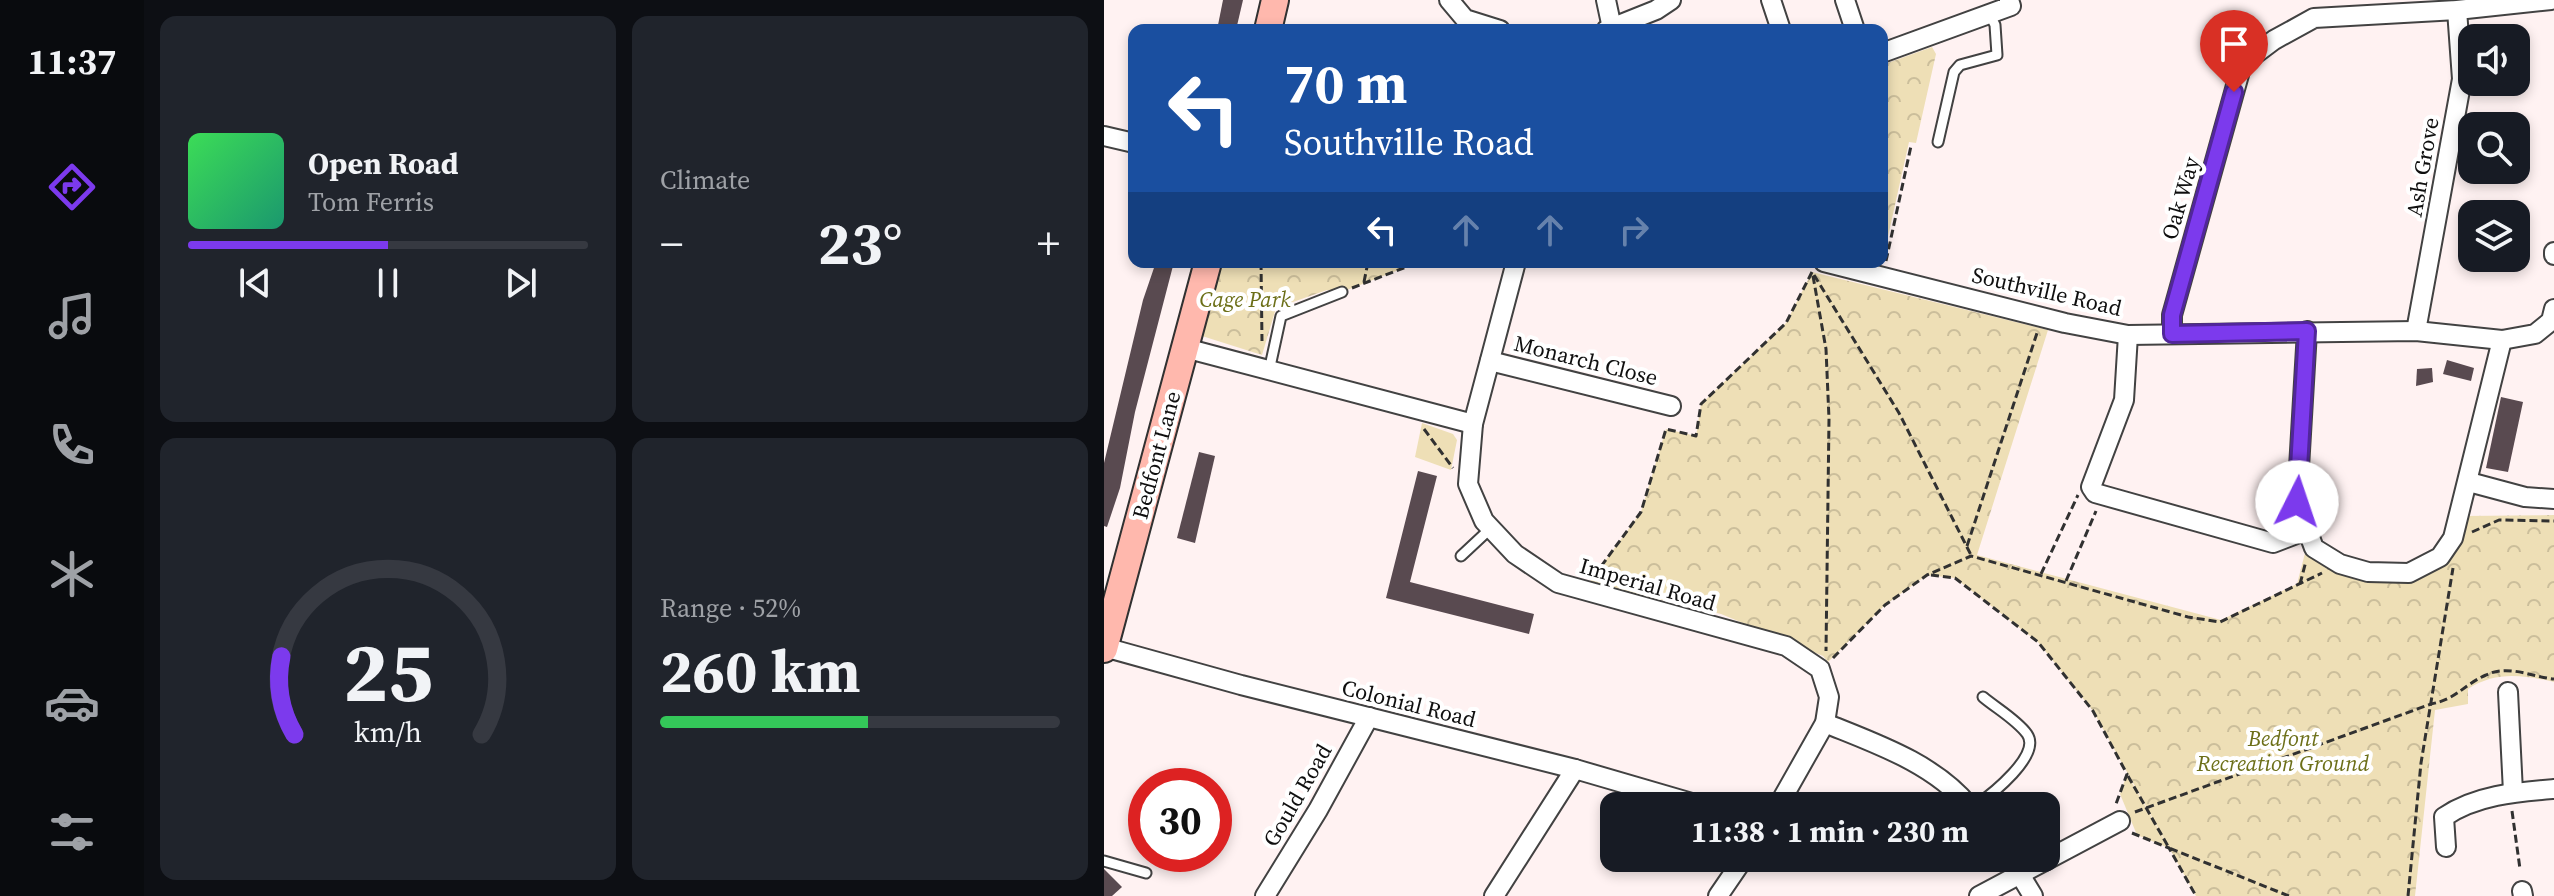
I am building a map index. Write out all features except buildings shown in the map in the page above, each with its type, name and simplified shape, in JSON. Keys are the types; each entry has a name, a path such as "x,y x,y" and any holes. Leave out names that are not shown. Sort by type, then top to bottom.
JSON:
{"main road":[{"path":"1269,24 1275,0"},
{"name":"Bedfont Lane","path":"1104,648 1206,268"}],"street":[{"path":"1449,0 1465,19 1481,24"},
{"path":"1606,0 1608,24"},
{"path":"1621,24 1656,10 1671,0"},
{"path":"1771,0 1779,24"},
{"path":"1845,0 1853,24"},
{"path":"1888,51 1990,15 2011,6 2009,0"},
{"name":"Oak Way","path":"2172,334 2172,315 2242,64 2274,40 2314,18 2457,10 2551,0"},
{"name":"Ash Grove","path":"2416,331 2462,79 2457,10"},
{"path":"1104,136 1128,142"},
{"path":"1185,348 1265,363 1473,424 1514,268"},
{"name":"Southville Road","path":"1822,268 2128,335 2416,331 2502,340"},
{"path":"2307,331 2297,502 2314,548 2340,564 2368,572 2409,573 2440,557 2453,538 2502,340 2535,334 2553,317"},
{"path":"2128,335 2124,400 2091,487 2103,496 2273,543 2307,530"},
{"name":"Monarch Close","path":"1490,361 1671,406"},
{"name":"Imperial Road","path":"1473,424 1468,484 1491,528 1515,554 1558,583 1786,646 1820,669 1829,697 1825,723 1786,792"},
{"path":"2469,482 2525,497 2554,499"},
{"name":"Colonial Road","path":"1104,648 1654,792"},
{"path":"2508,692 2516,797"},
{"name":"Gould Road","path":"1265,896 1318,810 1369,717"},
{"path":"1825,723 1895,752 1934,775 1955,792"},
{"path":"1494,896 1575,769"},
{"path":"2446,847 2444,817 2457,808 2554,789"},
{"path":"2060,846 2120,821"},
{"path":"1718,896 1734,872"},
{"path":"1979,896 2007,872"},
{"path":"2019,872 2033,896"}],"lane":[{"path":"1938,142 1954,72 1960,65 1997,55 1995,25 1990,15"},
{"path":"1265,363 1281,316 1342,292"},
{"path":"1461,556 1491,528"},
{"path":"1983,697 2028,735 2031,746 2027,758 1988,792"},
{"path":"1104,861 1146,873"}],"path":[{"path":"1888,251 1911,146"},
{"path":"1261,268 1265,363"},
{"path":"1363,284 1367,268"},
{"path":"1342,292 1404,268"},
{"path":"1592,579 1641,512 1666,429 1696,436 1701,404 1786,323 1817,268"},
{"path":"1818,268 1829,419 1827,661 1885,605 1927,575 1971,556 2188,617 2220,622 2332,569"},
{"path":"1819,268 1899,413 1971,556"},
{"path":"1967,546 2038,328"},
{"path":"1418,419 1458,474"},
{"path":"2041,574 2075,495 2078,496"},
{"path":"2066,581 2103,496"},
{"path":"2465,536 2499,520 2554,521"},
{"path":"2300,584 2308,550 2314,548"},
{"path":"2408,896 2431,704 2454,564"},
{"path":"1927,575 1955,578 2038,642 2093,711 2196,896"},
{"path":"2120,821 2146,806 2431,704 2452,700 2487,674 2527,672 2554,679"},
{"path":"2120,821 2112,816 2127,774"},
{"path":"2516,797 2512,812 2520,869"},
{"path":"2120,821 2121,829 2289,896"}],"green space":[{"path":"1932,47 1936,54 1916,143 1909,142 1888,236 1888,63"},
{"name":"Cage Park","path":"1219,268 1404,268 1342,292 1327,290 1276,308 1262,355 1202,336"},
{"name":"Bedfont Recreation Ground","path":"1812,272 2048,330 1977,555 2221,620 2297,584 2305,553 2336,571 2404,579 2454,554 2463,516 2554,515 2554,682 2520,676 2489,679 2468,689 2468,704 2435,710 2415,896 2196,896 2093,711 2038,642 1955,578 1927,575 1885,605 1828,662 1823,656 1721,614 1589,583 1641,512 1666,429 1696,436 1701,404 1786,323"},
{"path":"1422,423 1453,434 1457,440 1451,470 1415,457"},
{"path":"2127,774 2169,848 2137,835 2120,794"}],"route":[{"path":"2234,92 2172,315 2172,334 2307,331 2297,502"}]}
